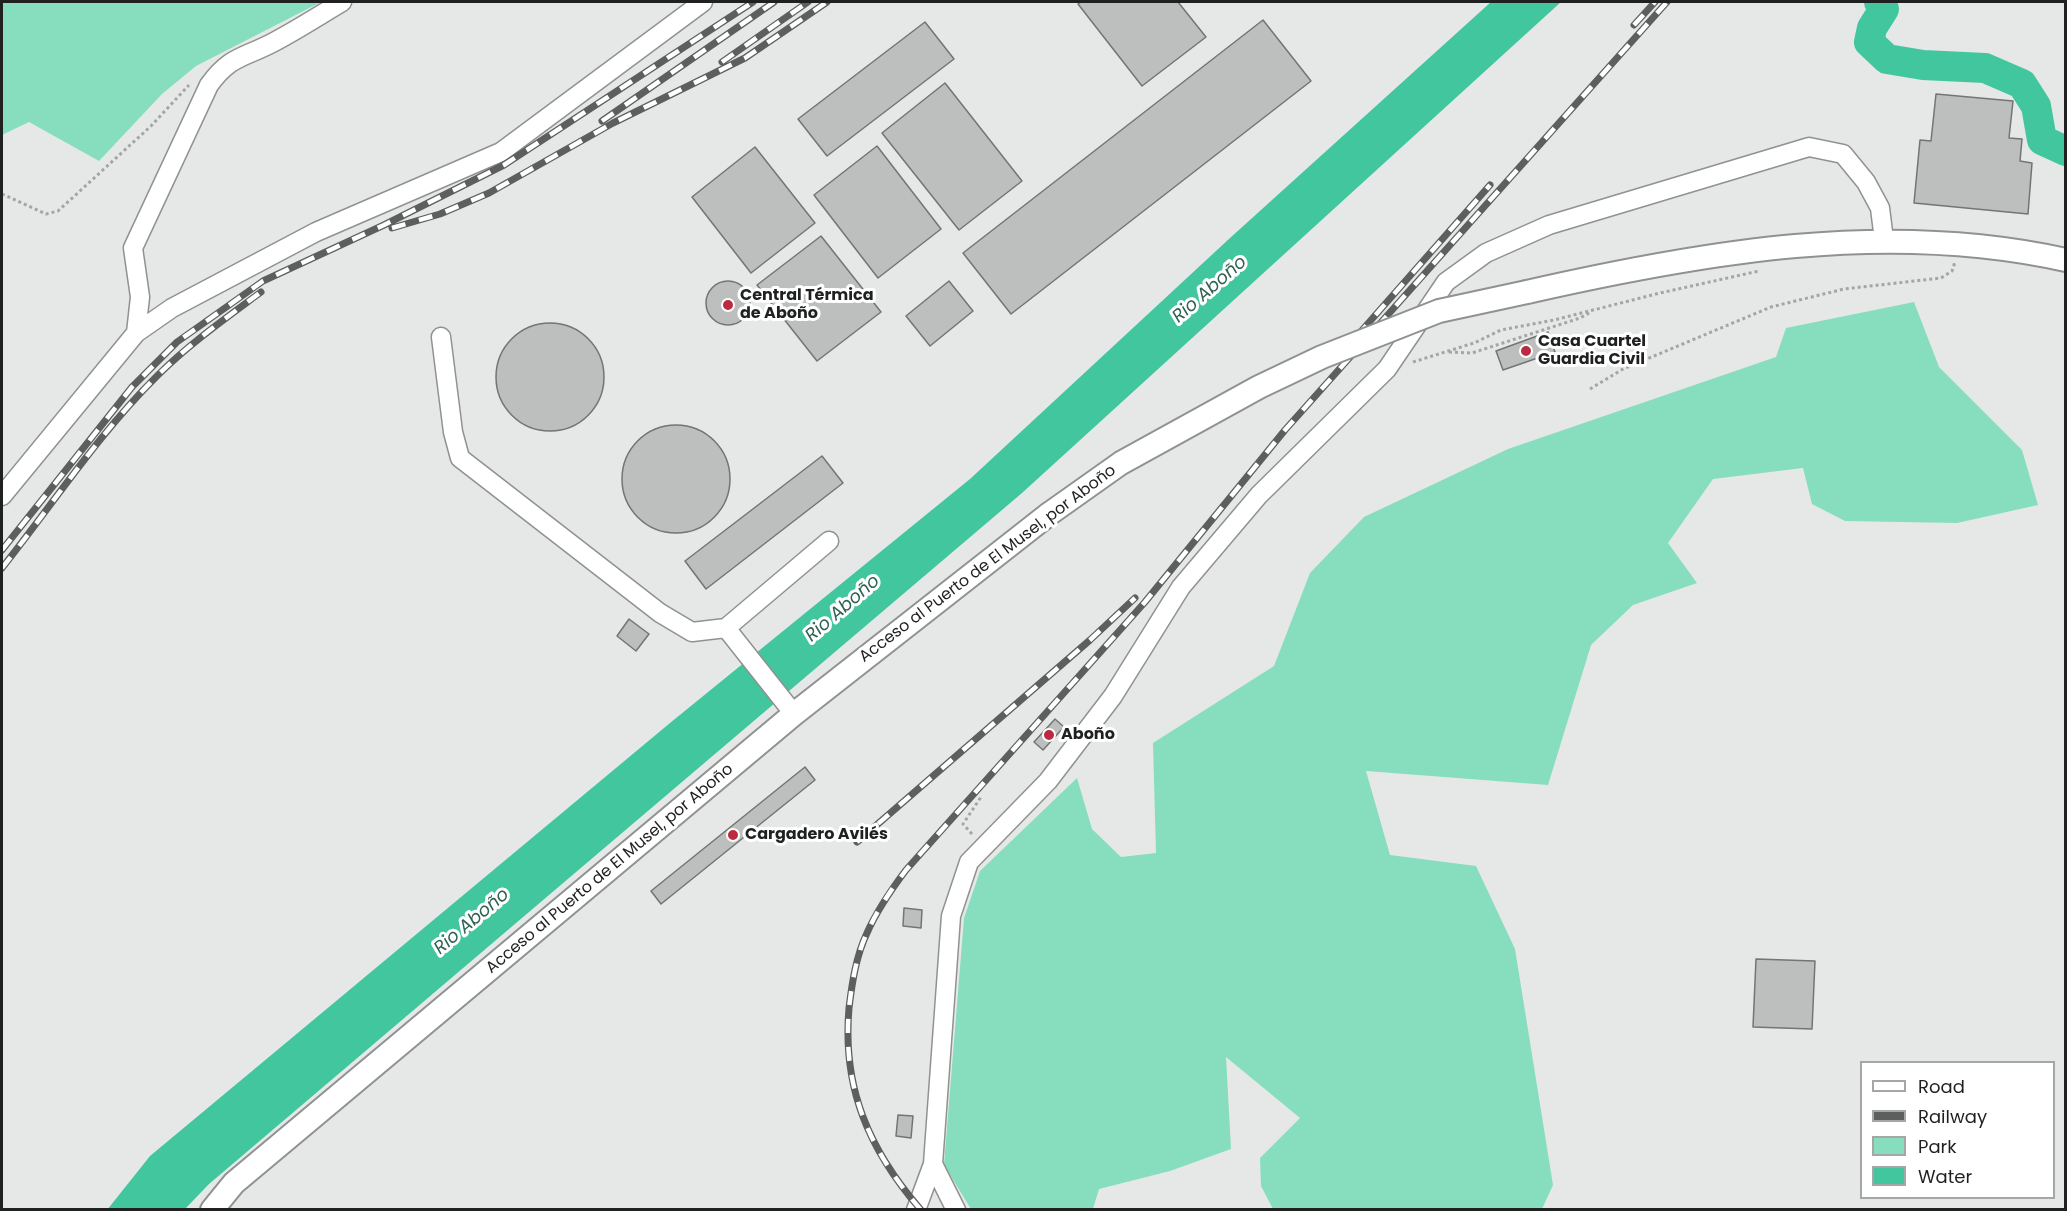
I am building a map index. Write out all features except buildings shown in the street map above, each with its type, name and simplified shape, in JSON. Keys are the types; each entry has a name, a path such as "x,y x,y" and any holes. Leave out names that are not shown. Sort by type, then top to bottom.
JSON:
{"street":[{"path":"136,333 140,297 133,248 212,81 228,63 274,42 342,2"},
{"path":"2,496 136,333 172,308 316,232 501,152 703,2"},
{"path":"916,1209 933,1164 951,916 969,862 1048,781 1113,696 1181,587 1259,495 1387,369 1446,282 1486,253 1549,225 1809,147 1843,154 1866,182 1880,208 1884,240"},
{"name":"Acceso al Puerto de El Musel, por Aboño","path":"212,1209 234,1183 790,710 1049,514 1121,463 1250,392 1322,357 1439,311 1718,254 1884,240 1979,243 2066,260"},
{"path":"441,337 453,432 460,458 660,613 692,632 726,628 829,541"},
{"path":"726,628 790,710"},
{"path":"933,1164 956,1209"}],"path":[{"path":"2,195 46,214 58,211 151,126 195,78 212,81"},
{"path":"1590,389 1623,369 1771,308 1844,289 1941,278 1952,271 1956,260 1946,260"},
{"path":"1387,369 1447,352 1501,330 1554,320 1763,271"},
{"path":"1447,352 1472,353 1580,318 1597,309"},
{"path":"981,796 963,824 983,847"}],"green space":[{"path":"2,2 321,2 196,66 162,94 99,161 29,122 2,135"},
{"path":"1914,302 1939,367 2022,450 2038,505 1957,523 1845,521 1812,504 1803,468 1713,479 1668,543 1697,583 1633,605 1591,645 1548,785 1366,771 1390,855 1476,866 1515,949 1553,1185 1542,1209 1273,1209 1261,1186 1260,1158 1300,1118 1226,1057 1231,1149 1170,1171 1099,1189 1093,1209 971,1209 944,1165 964,918 980,871 1077,778 1092,829 1121,857 1156,853 1153,743 1274,666 1310,573 1364,517 1508,449 1776,357 1786,328"}],"water":[{"name":"Rio Aboño","path":"1491,2 1561,2 1022,493 209,1184 185,1209 107,1210 150,1156 670,723 970,479 1230,238"}],"waterway":[{"path":"1879,2 1884,9 1872,28 1869,42 1887,59 1923,65 1985,68 2022,84 2036,106 2042,140 2066,151"}],"railway":[{"path":"2,550 132,387 177,342 263,281 384,225 504,165 753,2"},
{"path":"602,121 774,2"},
{"path":"722,62 808,2"},
{"path":"392,228 440,214 489,193 613,123 745,58 827,2"},
{"path":"1634,25 1655,2"},
{"path":"921,1210 887,1164 874,1141 855,1091 850,1065 849,1008 855,970 863,942 885,900 906,870 1145,602 1285,430 1667,2"},
{"path":"1357,336 1490,185"},
{"path":"2,568 96,445 136,397 182,353 261,292"},
{"path":"857,842 1090,640 1135,598"}],"place":[{"name":"Central Térmica de Aboño","path":"728,305"},
{"name":"Casa Cuartel Guardia Civil","path":"1526,351"},
{"name":"Aboño","path":"1049,735"},
{"name":"Cargadero Avilés","path":"733,835"}]}
